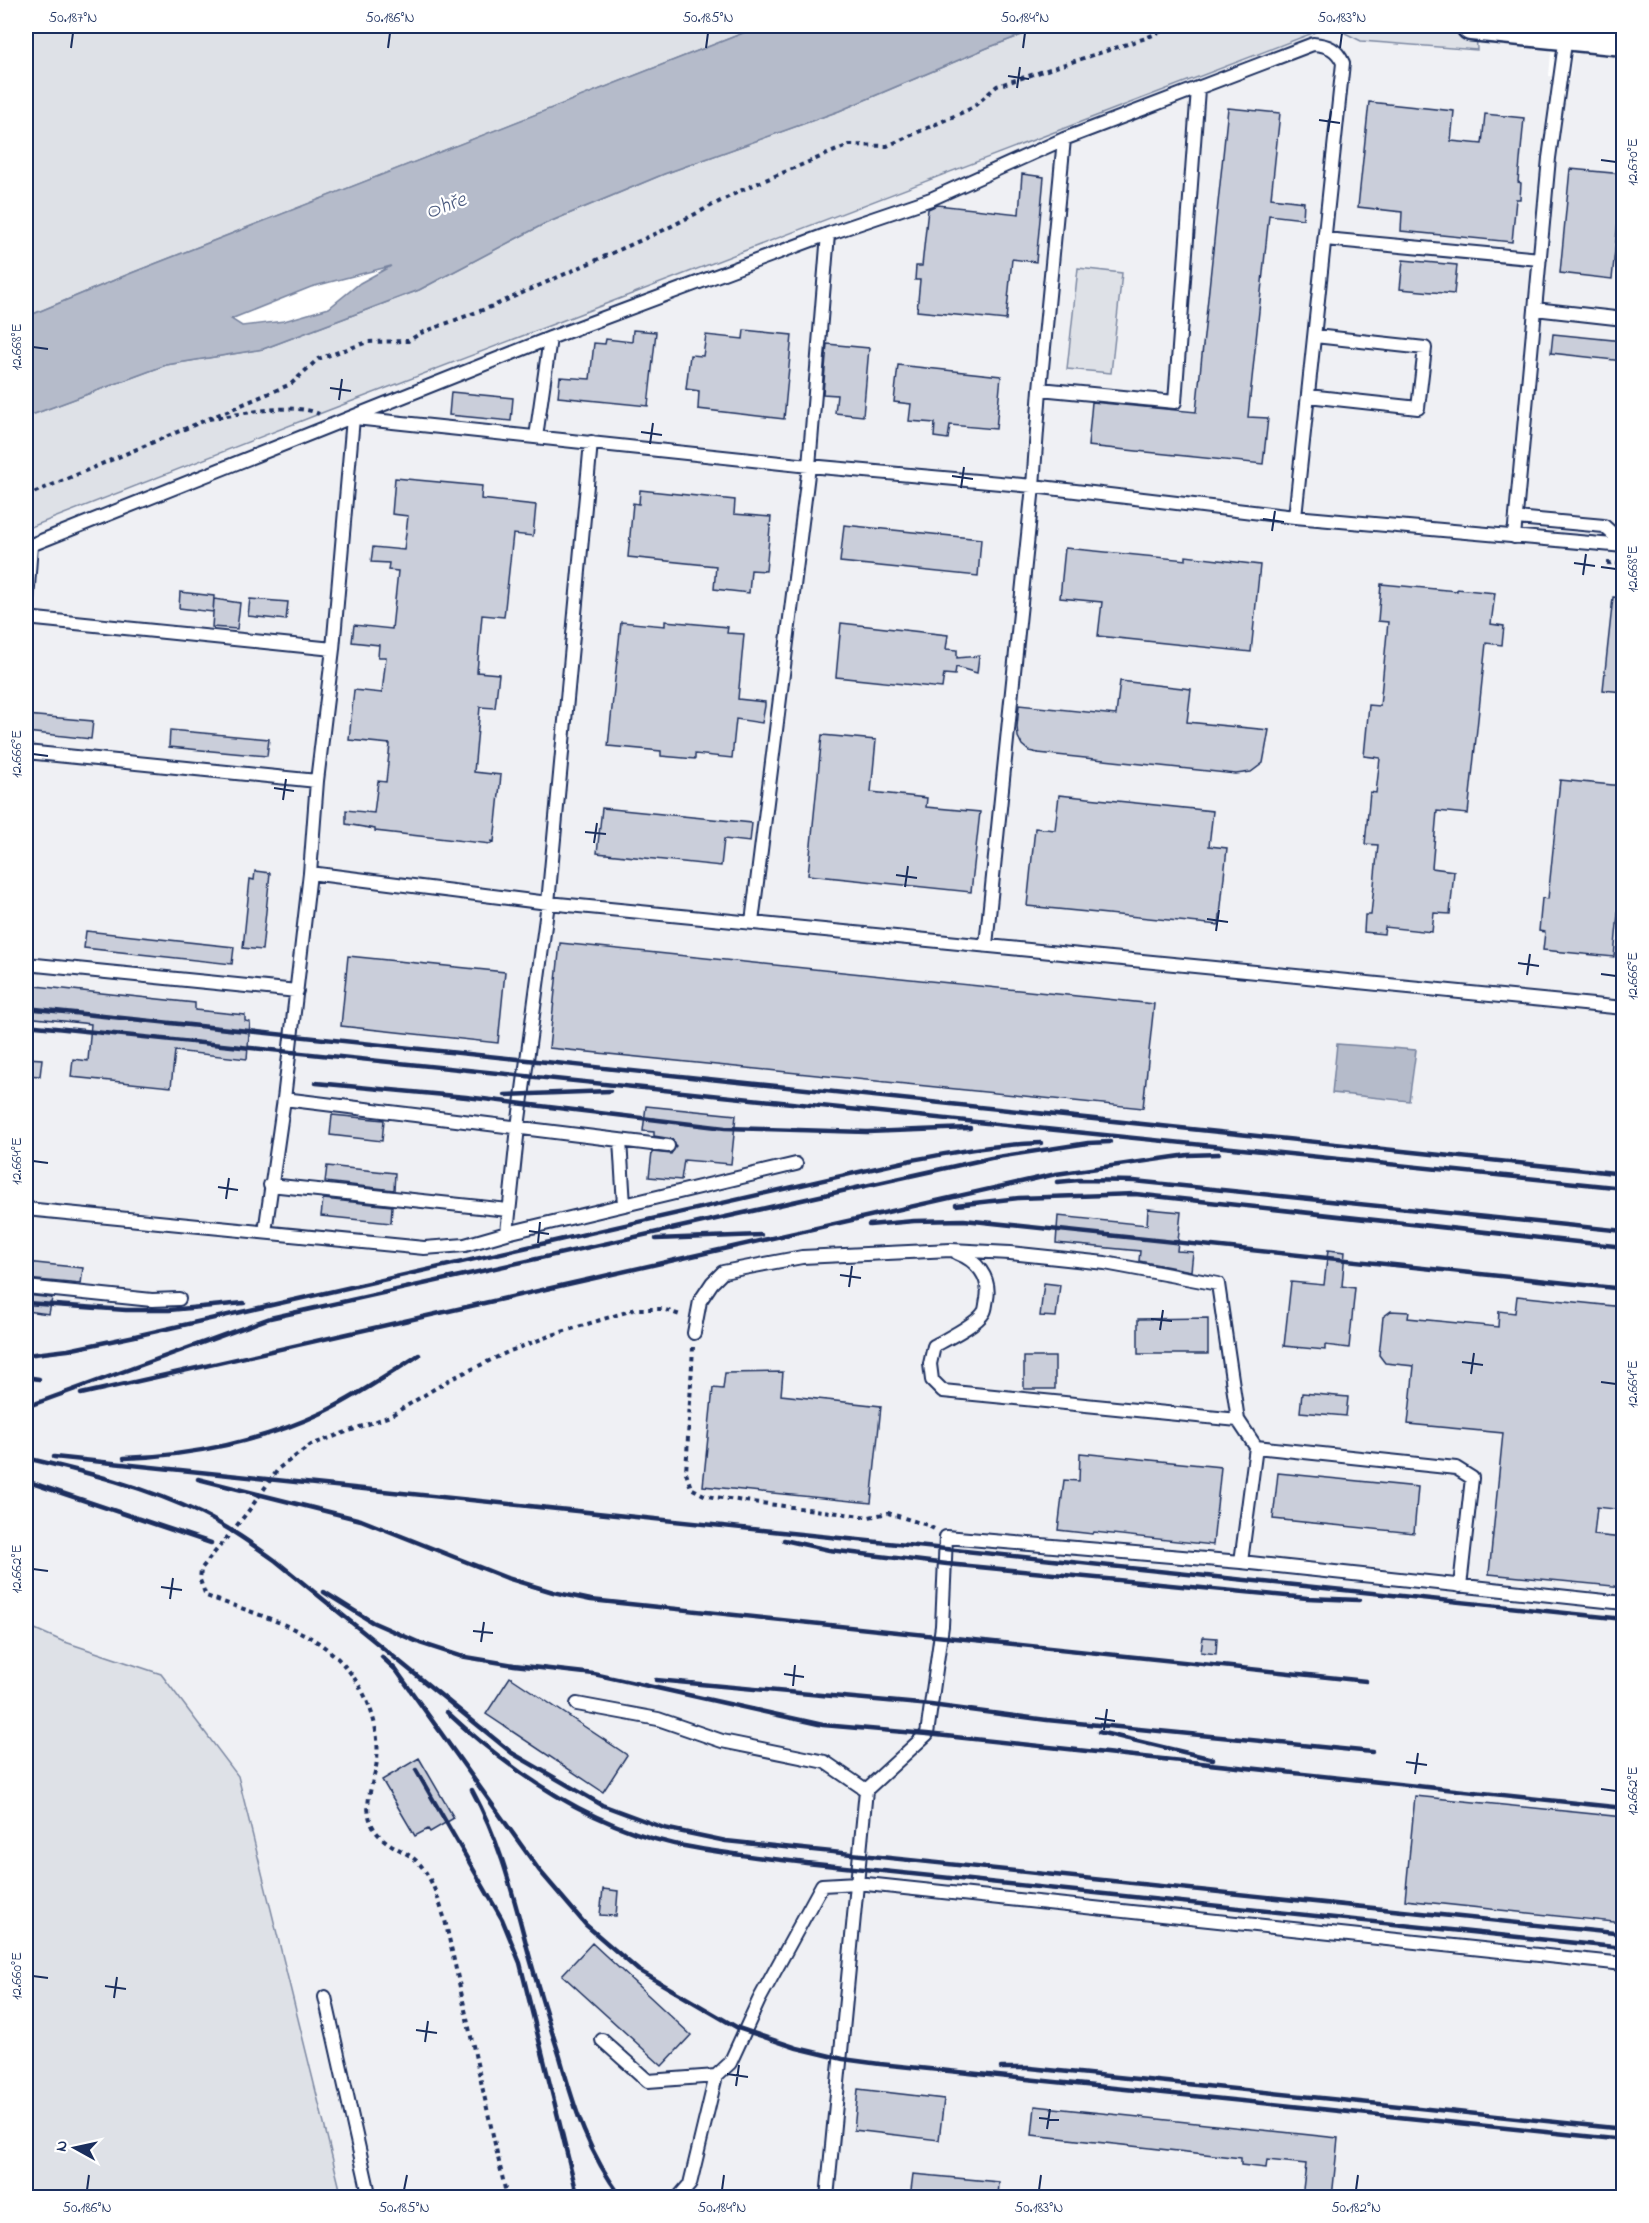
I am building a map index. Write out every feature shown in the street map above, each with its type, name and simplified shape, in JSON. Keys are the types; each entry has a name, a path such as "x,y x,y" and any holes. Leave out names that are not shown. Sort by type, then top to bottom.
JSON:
{"street":[{"path":"1471,26 1623,41"}],"lane":[{"path":"1514,537 1549,158 1566,36"},
{"path":"333,649 26,616 28,546 550,338 828,234 931,200 1065,139 1313,44 1323,45 1339,54 1343,63 1295,517"},
{"path":"1040,389 1175,402 1198,89"},
{"path":"986,945 1033,486 1040,389 1065,139"},
{"path":"752,922 809,466 828,234"},
{"path":"1325,239 1540,259"},
{"path":"1535,309 1623,319"},
{"path":"1308,396 1418,408 1425,348 1315,336"},
{"path":"536,437 550,338"},
{"path":"353,418 809,466 1033,486 1295,517 1623,545"},
{"path":"265,1232 284,1099 310,873 317,781 333,649 353,418"},
{"path":"507,1233 518,1127 548,903 591,442"},
{"path":"1516,518 1604,526 1623,545"},
{"path":"26,752 317,781"},
{"path":"310,873 548,903 1623,1008"},
{"path":"26,964 297,991"},
{"path":"284,1099 668,1146"},
{"path":"620,1140 624,1205"},
{"path":"26,1209 424,1248 465,1245 796,1164"},
{"path":"270,1185 508,1210"},
{"path":"694,1333 700,1301 712,1282 723,1272 802,1257 951,1250 1010,1253 1105,1263 1218,1284 1238,1420 1256,1447 1241,1562"},
{"path":"951,1250 969,1257 984,1273 988,1292 985,1312 972,1323 934,1346 930,1364 932,1380 944,1391 1238,1420"},
{"path":"26,1287 152,1300 178,1299"},
{"path":"1256,1447 1456,1468 1472,1478 1460,1586"},
{"path":"826,2198 866,1790 927,1734 942,1626 946,1537 1241,1562 1623,1603"},
{"path":"577,1704 658,1719 722,1741 825,1762 866,1790"},
{"path":"678,2198 690,2184 716,2076 730,2063 759,2000 822,1885 857,1883 1623,1964"},
{"path":"325,1997 370,2198"},
{"path":"602,2040 648,2081 716,2076"}],"path":[{"path":"26,496 291,384 318,359 368,342 408,341 653,235 744,189 849,145 887,146 972,108 997,86 1146,38 1173,26"},
{"path":"202,420 291,408 309,409 319,414 329,427"},
{"path":"1607,563 1623,564"},
{"path":"507,2198 445,1920 437,1894 424,1870 412,1857 396,1850 387,1842 374,1828 369,1814 369,1796 377,1761 377,1737 369,1704 352,1674 332,1653 300,1632 206,1596 200,1580 201,1569 248,1513 279,1468 310,1445 390,1416 449,1380 510,1351 636,1309 663,1310 683,1316 694,1333 686,1473 691,1488 706,1496 869,1517 888,1512 927,1525 946,1537"}],"shaded area":[{"path":"26,26 761,26 129,274 26,317"},
{"path":"1046,26 1331,26 324,412 26,529 26,417 166,365 263,349 419,290 542,225 664,174 839,111 987,48"},
{"path":"1331,26 1361,41 1476,50 1482,41 1543,46 1551,53 1549,76 1570,78 1572,57 1576,51 1623,54 1623,2197 342,2197 238,1776 62,1641 26,1625 26,529"},
{"path":"1331,26 1476,26 1477,50 1361,41"},
{"path":"1078,268 1122,273 1111,373 1067,369"},
{"path":"26,1625 62,1641 161,1674 238,1776 342,2197 26,2197"}],"water":[{"name":"Ohře","path":"761,26 1046,26 987,48 839,111 664,174 542,225 419,290 263,349 166,365 26,417 26,317 129,274","holes":["391,266 360,283 329,308 284,321 242,326 231,319 311,287"]},
{"path":"1337,1044 1416,1050 1409,1101 1332,1093"}],"building":[{"path":"1369,102 1454,111 1451,141 1482,144 1485,114 1524,118 1518,182 1521,183 1520,199 1516,199 1512,242 1401,231 1402,212 1358,207"},
{"path":"1228,108 1280,113 1271,198 1304,202 1303,219 1269,215 1248,417 1268,418 1263,464 1088,446 1092,402 1196,412"},
{"path":"1570,169 1623,174 1612,279 1560,273"},
{"path":"1022,174 1044,177 1036,262 1012,259 1006,320 917,311 920,280 915,280 916,266 922,266 928,209 937,205 1019,214"},
{"path":"1403,260 1457,265 1454,294 1400,289"},
{"path":"633,330 656,332 648,406 558,397 560,377 590,379 594,343 605,344 606,339 632,342"},
{"path":"744,330 792,335 784,419 698,409 699,391 686,389 690,355 703,356 706,335 743,339"},
{"path":"1553,334 1623,341 1623,361 1551,353"},
{"path":"827,344 869,348 863,416 835,413 837,395 823,394"},
{"path":"898,365 1001,376 996,429 950,425 948,439 934,437 935,423 909,421 911,404 894,402"},
{"path":"451,392 513,398 511,421 449,415"},
{"path":"395,478 482,486 481,499 536,505 533,536 513,534 504,617 482,615 477,672 499,674 495,708 480,707 474,772 501,775 494,842 492,841 491,844 375,831 375,829 346,824 346,810 374,813 378,781 386,782 390,744 349,740 354,690 382,693 386,657 378,657 379,645 352,642 354,625 392,629 398,571 388,570 389,563 371,562 373,547 404,550 408,516 392,514"},
{"path":"640,490 735,500 734,514 771,517 766,571 751,570 749,593 714,589 716,566 628,557 633,503 639,504"},
{"path":"844,525 981,539 978,576 840,562"},
{"path":"1065,548 1186,560 1186,556 1260,565 1251,652 1098,636 1102,602 1060,598"},
{"path":"1381,584 1495,593 1491,624 1504,626 1502,645 1486,643 1468,814 1437,811 1432,868 1454,871 1450,914 1434,913 1432,932 1385,927 1384,934 1364,932 1365,915 1371,915 1378,845 1365,844 1370,792 1376,793 1380,758 1364,756 1369,705 1380,706 1388,622 1378,621"},
{"path":"180,592 214,596 213,612 179,608"},
{"path":"1613,597 1623,598 1623,692 1603,690"},
{"path":"214,599 240,603 237,629 212,627"},
{"path":"250,599 288,602 286,620 248,616"},
{"path":"665,621 728,627 727,633 744,634 738,699 765,702 765,706 762,723 736,719 732,758 695,754 695,759 661,756 661,751 608,746 621,622 665,626"},
{"path":"841,623 948,635 946,649 957,650 957,658 979,656 977,673 956,667 955,675 944,674 942,688 836,677"},
{"path":"1120,681 1191,689 1187,722 1269,730 1263,763 1251,772 1236,774 1038,753 1029,751 1022,745 1017,727 1019,705 1116,715"},
{"path":"26,715 93,721 91,739 26,732"},
{"path":"170,730 269,739 267,756 169,747"},
{"path":"822,735 876,740 871,792 927,798 926,807 980,812 971,892 808,875"},
{"path":"1560,780 1623,786 1623,859 1614,957 1543,950 1545,932 1539,931 1542,898 1548,899"},
{"path":"1059,795 1213,811 1209,846 1227,848 1219,925 1027,906 1035,828 1055,830"},
{"path":"602,808 752,823 750,842 724,839 721,866 597,853"},
{"path":"255,871 270,873 262,950 243,948 250,879 254,880"},
{"path":"86,931 234,947 232,964 84,948"},
{"path":"560,943 1154,1004 1143,1108 549,1048"},
{"path":"348,956 505,972 498,1043 341,1026"},
{"path":"26,985 195,1003 195,1010 245,1015 245,1021 250,1022 247,1059 175,1051 171,1087 71,1077 73,1059 88,1061 91,1024 26,1017"},
{"path":"26,1058 42,1059 40,1076 26,1075"},
{"path":"646,1106 736,1115 731,1164 684,1160 681,1180 649,1177 652,1152 671,1154 676,1146 672,1139 654,1136 654,1132 643,1131"},
{"path":"332,1115 384,1120 382,1141 330,1135"},
{"path":"327,1166 395,1173 394,1190 325,1182"},
{"path":"323,1199 392,1206 391,1223 321,1216"},
{"path":"1148,1209 1181,1212 1177,1251 1193,1252 1191,1271 1139,1261 1140,1251 1056,1243 1058,1216 1147,1225"},
{"path":"1328,1250 1345,1252 1342,1286 1355,1288 1349,1348 1325,1345 1325,1350 1284,1346 1291,1282 1324,1285"},
{"path":"26,1262 83,1268 81,1284 26,1279"},
{"path":"1044,1283 1060,1285 1056,1317 1040,1316"},
{"path":"26,1295 52,1298 49,1314 26,1311"},
{"path":"1517,1296 1623,1307 1623,1510 1597,1507 1594,1535 1623,1538 1623,1587 1489,1574 1503,1433 1408,1424 1414,1366 1385,1363 1379,1355 1383,1317 1391,1311 1409,1312 1408,1318 1498,1327 1499,1311 1515,1313"},
{"path":"1208,1318 1208,1354 1138,1354 1138,1319"},
{"path":"1024,1357 1055,1357 1055,1389 1024,1389"},
{"path":"783,1372 781,1395 881,1406 871,1503 703,1486 713,1388 723,1389 725,1373"},
{"path":"1302,1393 1348,1397 1346,1416 1300,1412"},
{"path":"1080,1453 1221,1467 1213,1545 1058,1530 1064,1480 1079,1481"},
{"path":"1278,1473 1418,1487 1414,1533 1273,1519"},
{"path":"1203,1637 1217,1638 1216,1654 1201,1652"},
{"path":"510,1677 627,1755 603,1792 486,1714"},
{"path":"419,1758 454,1818 430,1832 428,1829 415,1836 382,1780"},
{"path":"1415,1796 1623,1817 1623,1923 1405,1900"},
{"path":"603,1889 618,1891 616,1916 600,1915"},
{"path":"592,1943 691,2035 662,2066 562,1975"},
{"path":"858,2089 944,2099 939,2140 854,2130"},
{"path":"1035,2106 1338,2138 1332,2198 1302,2198 1306,2164 1267,2160 1266,2168 1241,2165 1241,2158 1032,2135"},
{"path":"913,2174 999,2182 998,2198 910,2198"}],"railway":[{"path":"26,1008 1624,1174"},
{"path":"26,1025 1624,1188"},
{"path":"316,1083 466,1097 725,1128 867,1132 970,1128"},
{"path":"505,1095 610,1091"},
{"path":"26,1407 270,1318 991,1158 1088,1143 1110,1142"},
{"path":"26,1355 68,1350 135,1336 912,1160 960,1151 1041,1143"},
{"path":"81,1394 1056,1174 1188,1155 1219,1154"},
{"path":"1057,1182 1134,1181 1624,1231"},
{"path":"956,1205 1019,1198 1135,1194 1624,1247"},
{"path":"869,1225 964,1220 1624,1289"},
{"path":"656,1239 761,1235"},
{"path":"26,1303 126,1310 169,1310 244,1303"},
{"path":"124,1458 201,1450 252,1439 276,1431 336,1406 419,1355"},
{"path":"26,1377 39,1379"},
{"path":"54,1457 1624,1619"},
{"path":"26,1458 138,1488 181,1504 221,1524 276,1561 512,1753 602,1805 664,1828 726,1841 1624,1934"},
{"path":"198,1479 361,1520 507,1578 553,1592 591,1600 1366,1681"},
{"path":"26,1481 211,1543"},
{"path":"784,1540 829,1550 947,1564 1307,1598 1359,1600"},
{"path":"324,1592 372,1622 420,1643 460,1656 594,1674 823,1725 1624,1808"},
{"path":"382,1657 396,1670 539,1870 586,1925 638,1970 738,2028 797,2048 843,2059 880,2064 1624,2140"},
{"path":"656,1680 931,1705 1047,1720 1372,1752"},
{"path":"447,1712 497,1755 552,1793 611,1823 674,1844 723,1853 806,1863 1624,1948"},
{"path":"1099,1732 1213,1759"},
{"path":"416,1770 502,1919 520,1963 578,2198"},
{"path":"472,1790 492,1832 507,1874 577,2113 591,2148 622,2198"},
{"path":"1001,2068 1030,2068 1624,2129"}]}
